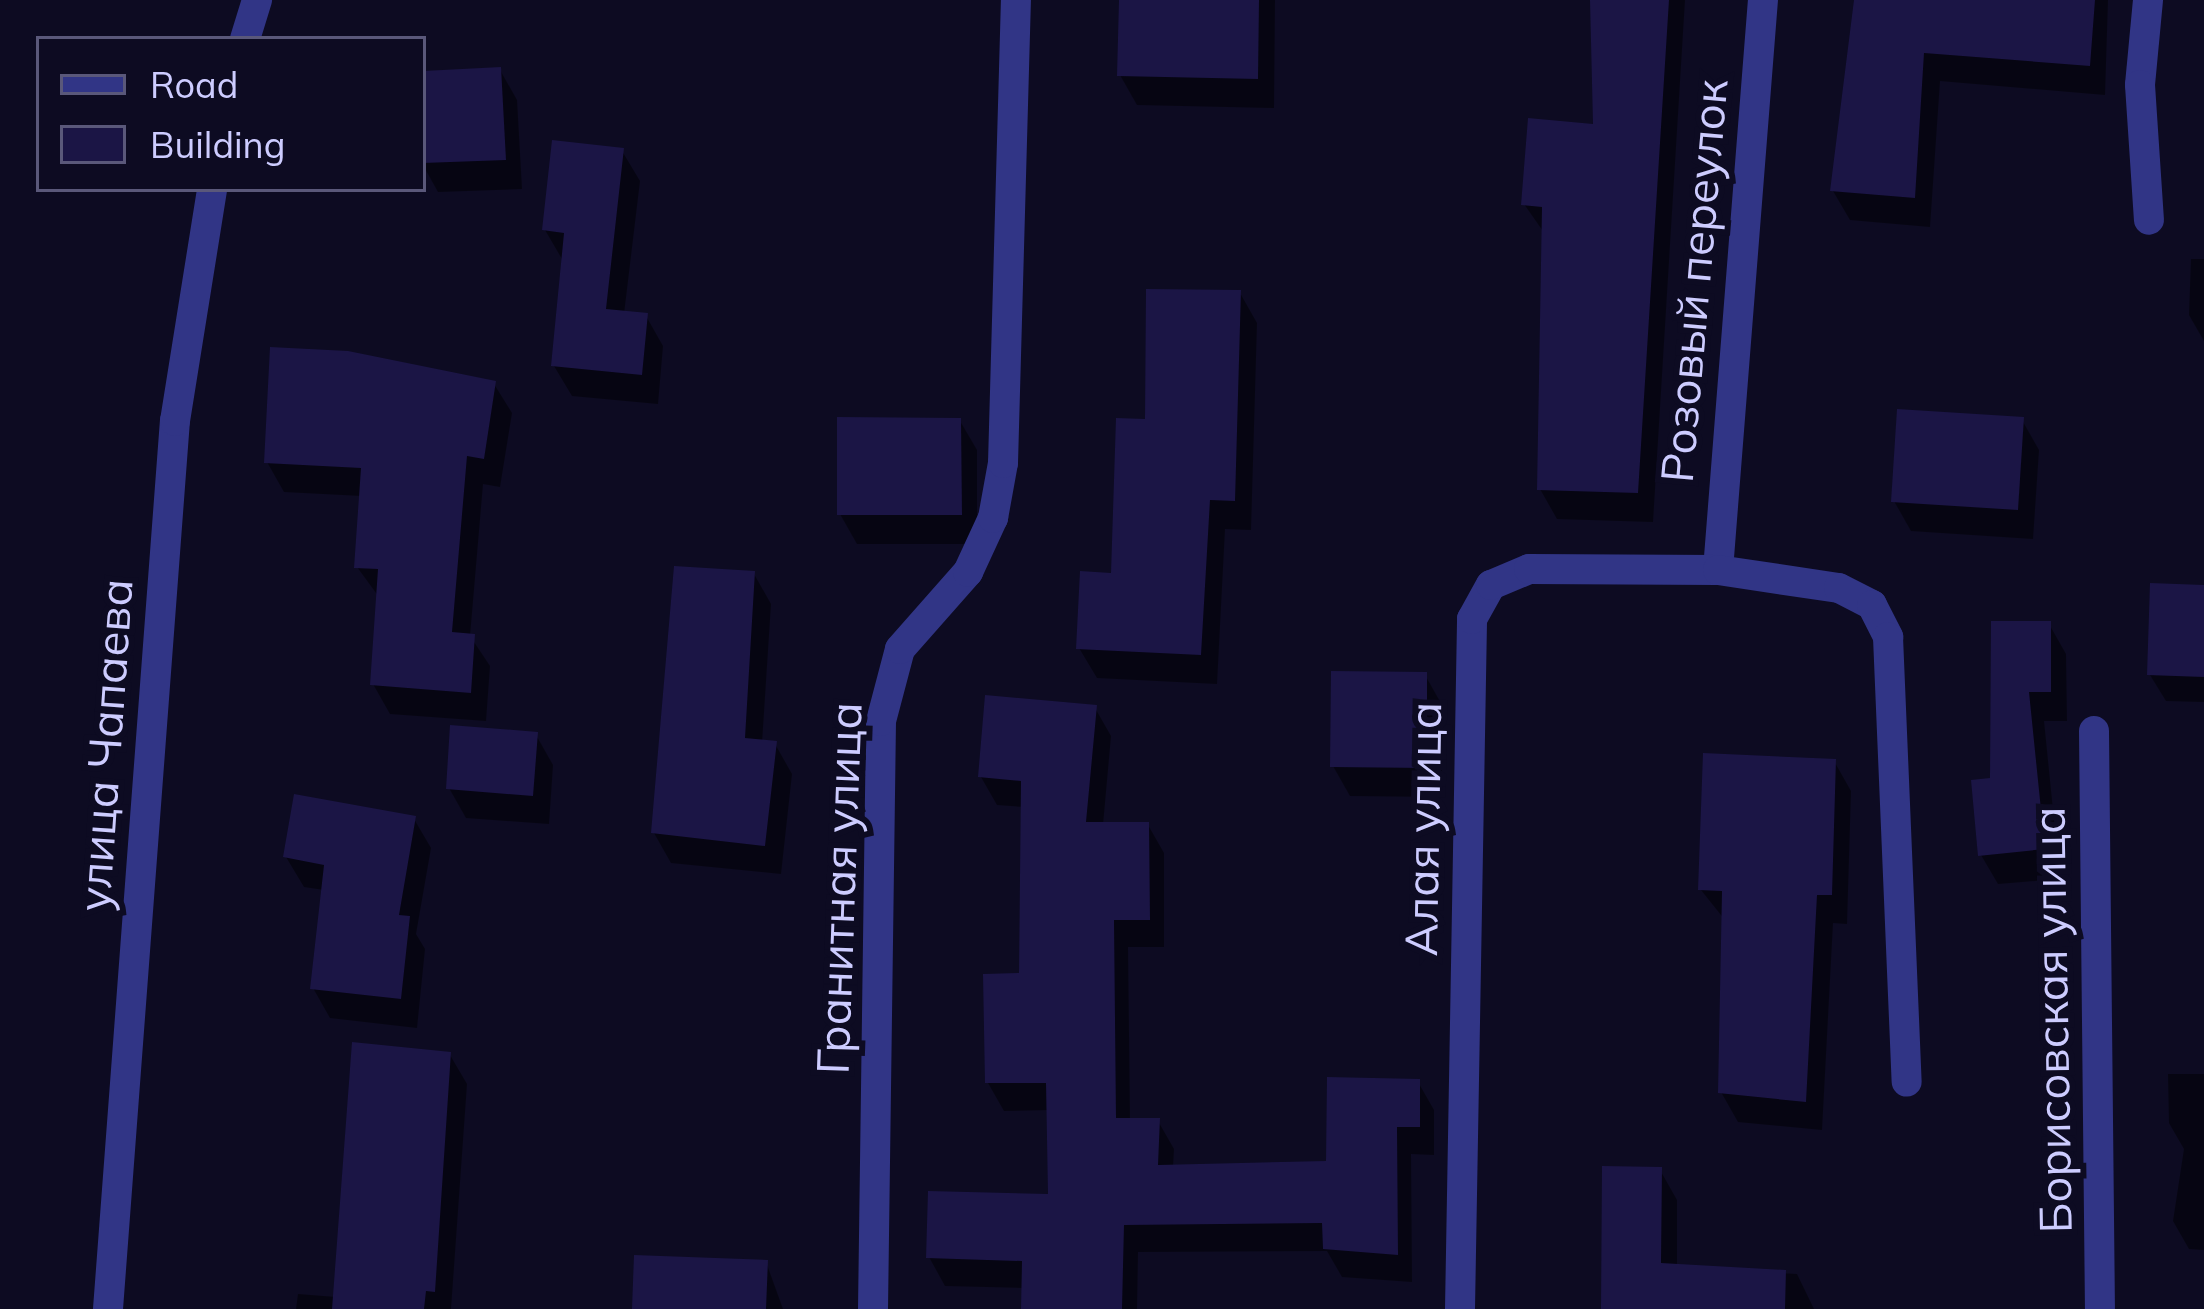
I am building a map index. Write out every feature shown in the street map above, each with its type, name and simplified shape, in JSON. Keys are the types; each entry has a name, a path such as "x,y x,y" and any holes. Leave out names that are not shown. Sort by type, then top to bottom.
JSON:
{"street":[{"path":"245,36 257,0"},
{"name":"Гранитная улица","path":"873,1309 881,721 900,649 968,572 993,518 1003,463 1016,0"},
{"name":"Розовый переулок","path":"1718,570 1763,0"},
{"path":"2148,0 2140,85 2149,220"},
{"name":"улица Чапаева","path":"108,1309 175,422 212,192"},
{"name":"Алая улица","path":"1460,1309 1472,620 1491,585 1529,568 1718,570 1839,588 1872,605 1888,637 1907,1082"},
{"name":"Борисовская улица","path":"2094,730 2100,1309"}],"building":[{"path":"1119,0 1259,0 1258,79 1117,76"},
{"path":"1590,0 1669,0 1638,493 1537,490 1542,207 1521,205 1528,118 1593,124"},
{"path":"1854,0 2095,0 2090,66 1924,53 1915,198 1830,191"},
{"path":"501,67 506,160 426,163 426,71"},
{"path":"552,140 624,148 606,309 648,313 642,375 551,366 564,233 542,230"},
{"path":"1146,289 1241,290 1235,501 1210,500 1201,655 1076,649 1080,571 1111,573 1116,418 1145,419"},
{"path":"270,347 348,351 496,381 484,459 467,456 452,632 475,634 471,693 370,685 378,569 354,568 361,468 264,463"},
{"path":"1897,409 2024,417 2018,510 1891,502"},
{"path":"837,417 961,418 962,515 837,515"},
{"path":"674,566 755,571 745,738 777,741 765,846 651,833"},
{"path":"2150,583 2204,585 2204,677 2147,675"},
{"path":"1991,621 2051,621 2051,692 2029,692 2045,849 1978,856 1971,780 1990,778"},
{"path":"1331,671 1427,672 1427,768 1330,767"},
{"path":"985,695 1097,705 1086,822 1149,822 1150,920 1114,920 1116,1118 1160,1118 1158,1165 1326,1161 1327,1077 1420,1079 1420,1127 1397,1127 1398,1255 1323,1249 1322,1223 1124,1225 1122,1309 1021,1309 1022,1261 926,1258 928,1191 1048,1194 1046,1083 985,1083 983,974 1019,973 1021,781 978,777"},
{"path":"450,725 538,732 533,796 446,789"},
{"path":"1703,753 1836,759 1832,895 1817,895 1806,1102 1718,1093 1722,891 1698,890"},
{"path":"294,794 416,816 399,915 410,916 401,999 310,989 324,865 283,857"},
{"path":"352,1042 451,1052 435,1292 426,1291 424,1309 332,1309"},
{"path":"1602,1166 1662,1167 1661,1263 1786,1270 1785,1309 1601,1309"},
{"path":"634,1255 768,1260 766,1309 632,1309"}]}
